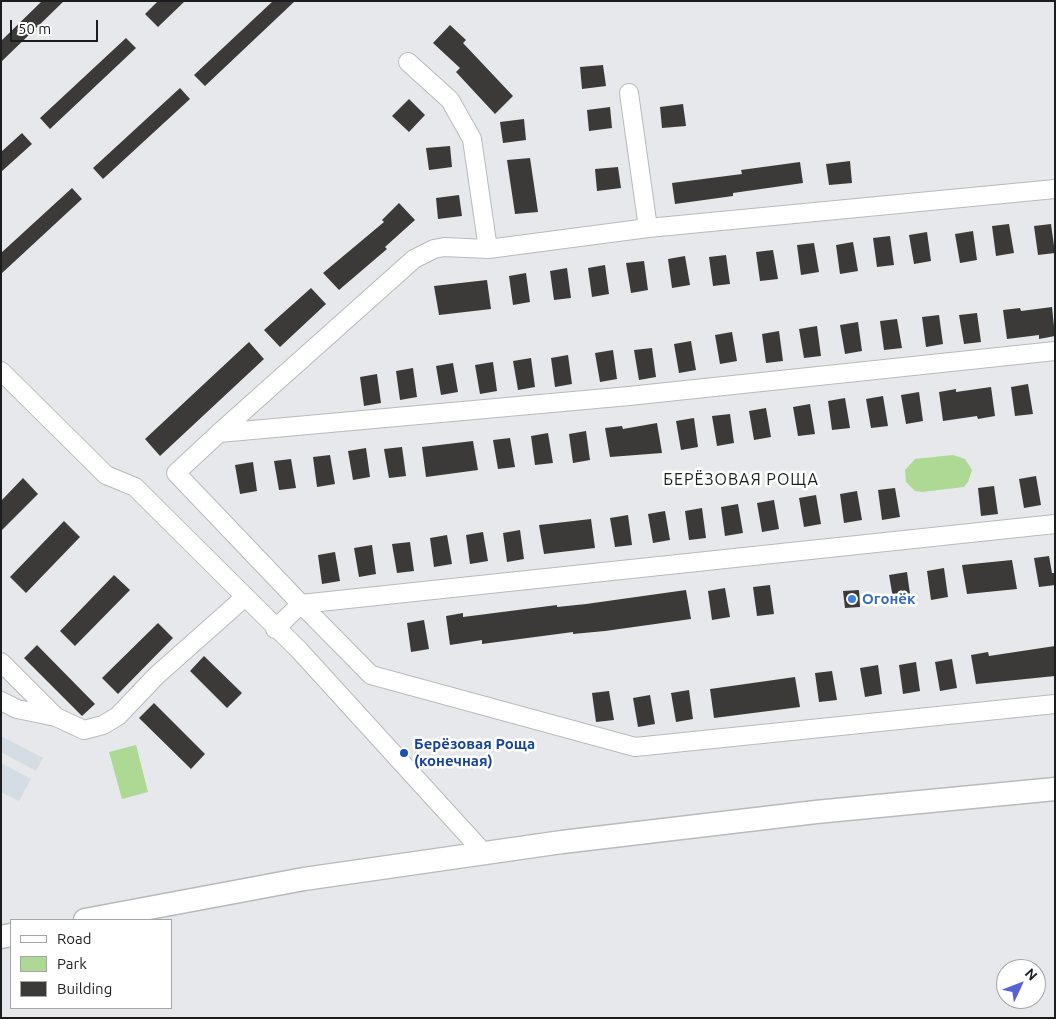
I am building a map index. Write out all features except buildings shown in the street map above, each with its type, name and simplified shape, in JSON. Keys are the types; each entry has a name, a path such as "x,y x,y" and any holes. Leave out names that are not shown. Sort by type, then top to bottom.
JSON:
{"main road":[{"path":"90,919 304,879 562,842 816,812 1055,790"}],"street":[{"path":"408,62 450,100 472,139 488,249"},
{"path":"629,93 648,228"},
{"path":"1055,189 648,228 488,249 444,247 420,255 176,473 371,675 635,747 1055,704"},
{"path":"219,433 619,397 1055,351"},
{"path":"1,371 106,475 134,487 245,596 299,650 484,853"},
{"path":"275,628 302,604 1055,524"},
{"path":"1,701 17,710 56,717 84,730 103,725 118,716 156,676 245,596"},
{"path":"1,662 56,717"}],"shaded area":[{"path":"1,736 43,758 36,771 1,752"},
{"path":"1,763 31,779 19,801 1,792"}],"green space":[{"path":"953,455 965,459 972,470 964,487 922,492 915,491 906,482 905,470 915,459"},
{"path":"136,745 148,792 122,799 109,752"}],"place":[{"name":"Огонёк","path":"852,599"},
{"name":"Берёзовая Роща (конечная)","path":"404,753"}],"district":[{"name":"БЕРЁЗОВАЯ РОЩА","path":"741,480"}]}
